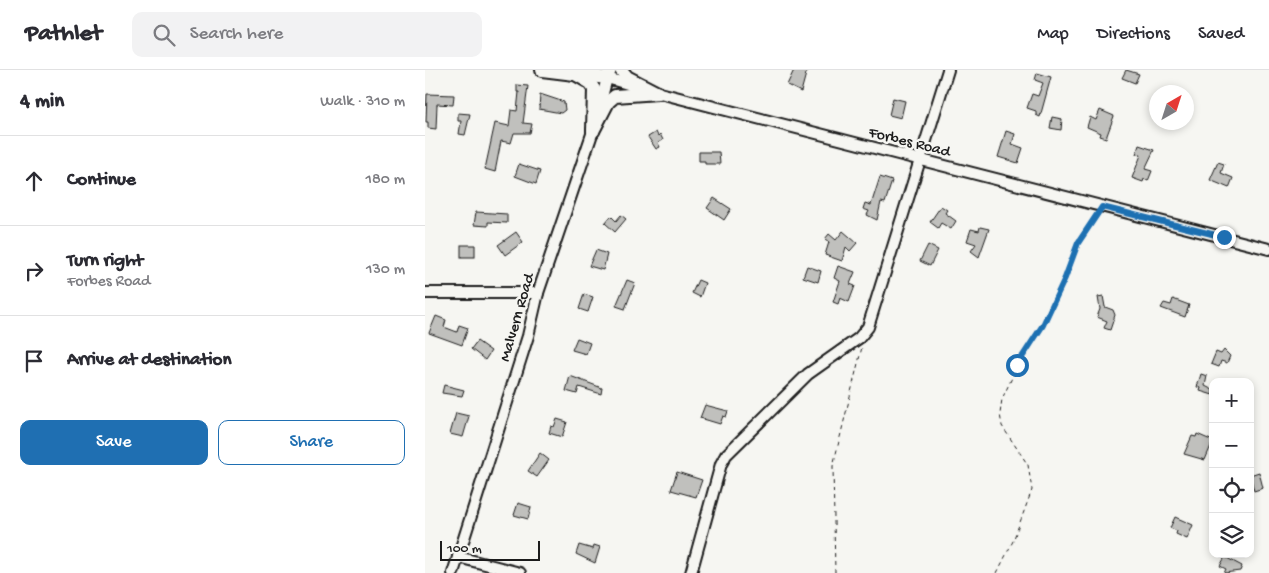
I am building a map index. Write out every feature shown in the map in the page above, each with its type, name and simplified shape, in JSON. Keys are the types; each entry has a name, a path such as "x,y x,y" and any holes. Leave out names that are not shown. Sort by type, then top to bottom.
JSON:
{"main road":[{"name":"Forbes Road","path":"542,70 575,74 608,74"},
{"path":"575,74 590,70"},
{"path":"621,70 627,77 658,93"},
{"path":"575,74 589,82 595,89 593,131"},
{"path":"593,131 608,102 615,96 658,93"}],"street":[{"path":"691,573 721,464 726,455 809,374 859,338 869,327 948,70"},
{"name":"Forbes Road","path":"608,74 658,93 1269,249"},
{"name":"Malvern Road","path":"453,573 528,336 537,293 593,131 608,74"},
{"path":"425,293 537,293"},
{"path":"458,557 520,573"}],"path":[{"path":"997,573 1013,541 1032,490 1028,465 1002,426 1000,414 1002,399 1017,365 1043,325 1065,278 1078,243 1102,207"},
{"path":"835,573 833,466 863,344"}],"building":[{"path":"794,70 807,70 801,92 787,85"},
{"path":"1126,70 1139,74 1135,83 1122,78"},
{"path":"1037,73 1051,77 1040,117 1036,115 1036,111 1027,108 1032,94 1038,96 1043,83 1035,80"},
{"path":"517,85 528,86 523,123 532,124 530,133 514,133 511,143 501,141 495,172 485,169 495,123 509,126 511,110 517,111 519,92 517,92"},
{"path":"427,94 454,95 453,105 437,104 436,129 428,128 428,122 426,122"},
{"path":"540,94 564,102 565,110 561,113 539,109"},
{"path":"893,98 905,101 901,118 889,115"},
{"path":"1100,110 1114,116 1106,138 1100,136 1101,133 1087,127 1090,117 1096,120"},
{"path":"458,113 470,114 465,135 459,134 461,121 458,121"},
{"path":"1052,117 1062,119 1061,130 1050,128"},
{"path":"1006,131 1015,134 1012,144 1023,148 1018,163 998,157"},
{"path":"656,132 658,136 660,134 663,140 658,143 660,147 656,149 648,137"},
{"path":"1139,145 1154,150 1145,169 1152,171 1148,181 1144,179 1143,182 1132,178 1141,155 1136,154"},
{"path":"699,152 719,152 720,164 705,164 705,161 699,161"},
{"path":"1218,162 1224,164 1221,173 1233,178 1229,188 1210,180"},
{"path":"519,164 540,171 536,184 515,176"},
{"path":"880,177 892,181 885,203 881,202 877,220 867,215 869,211 863,209 865,203 871,205"},
{"path":"714,198 731,209 724,220 707,208"},
{"path":"941,206 947,210 945,213 956,221 951,229 941,223 938,228 930,222"},
{"path":"476,212 507,214 507,223 488,222 488,226 474,225"},
{"path":"621,215 626,219 615,232 605,223 611,216 616,221"},
{"path":"980,227 989,229 979,257 971,251 976,244 967,241 971,229 979,231"},
{"path":"843,231 857,243 850,251 846,247 842,261 825,255 829,242 825,239 829,234 836,240"},
{"path":"516,232 523,242 505,255 498,245"},
{"path":"461,245 475,245 475,257 461,257"},
{"path":"928,245 938,250 930,266 920,261"},
{"path":"596,250 607,254 603,270 589,266"},
{"path":"807,266 821,271 818,282 803,277"},
{"path":"838,266 855,272 850,284 855,286 849,302 840,298 838,304 833,302 840,281 834,278"},
{"path":"627,280 635,283 625,309 616,306"},
{"path":"698,280 705,283 700,297 692,293"},
{"path":"584,294 593,297 588,312 579,309"},
{"path":"1103,296 1105,307 1113,310 1115,315 1110,330 1104,328 1107,321 1097,317 1100,309 1098,297"},
{"path":"1173,299 1189,305 1185,317 1161,308 1164,303 1171,305"},
{"path":"436,316 446,320 444,327 457,332 459,325 468,328 462,345 429,333"},
{"path":"577,338 590,343 586,354 572,350"},
{"path":"477,341 491,351 485,360 471,349"},
{"path":"1224,350 1230,356 1227,363 1221,361 1219,367 1211,364 1216,352 1221,354"},
{"path":"1201,374 1207,376 1205,386 1209,388 1209,394 1200,391 1201,388 1197,387"},
{"path":"570,376 602,388 601,394 579,387 577,394 566,391"},
{"path":"444,385 464,390 462,396 442,393"},
{"path":"705,405 728,411 726,417 723,416 720,424 700,418"},
{"path":"456,413 469,416 463,437 450,434"},
{"path":"557,419 567,422 562,437 549,433 551,426 554,427"},
{"path":"1197,434 1209,439 1209,450 1205,460 1184,454 1192,436 1196,437"},
{"path":"540,453 549,460 537,477 528,471"},
{"path":"677,472 702,480 696,497 671,490"},
{"path":"1259,472 1263,488 1254,491 1254,474"},
{"path":"518,503 531,507 528,519 514,515"},
{"path":"1175,517 1193,525 1187,539 1176,534 1177,531 1170,528"},
{"path":"579,545 593,549 594,545 600,547 595,563 576,554"},
{"path":"1224,558 1227,558 1242,566 1240,571 1224,573 1226,569 1220,566"}],"route":[{"path":"1017,365 1043,325 1065,278 1078,243 1102,207 1224,237"}]}
